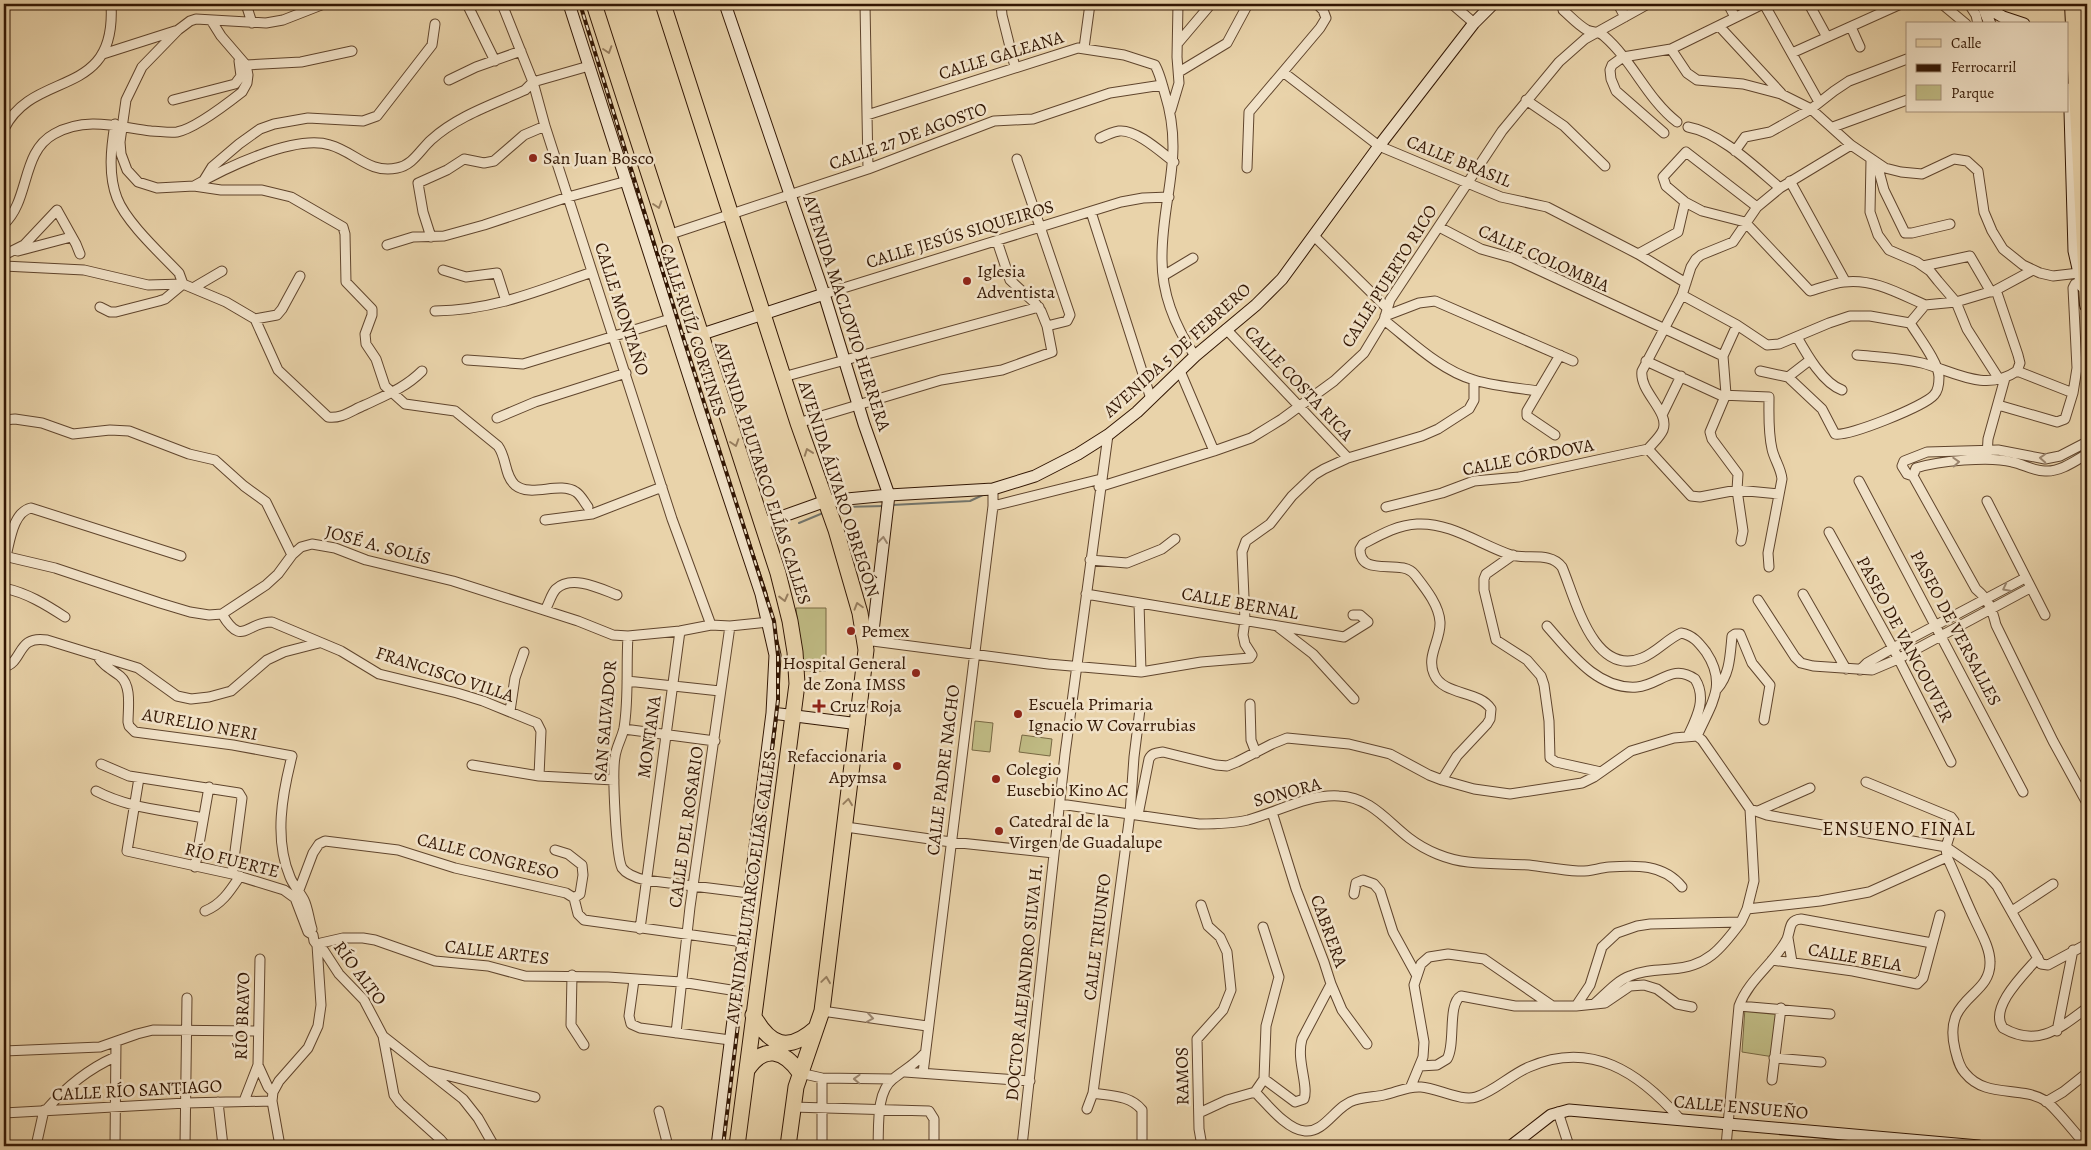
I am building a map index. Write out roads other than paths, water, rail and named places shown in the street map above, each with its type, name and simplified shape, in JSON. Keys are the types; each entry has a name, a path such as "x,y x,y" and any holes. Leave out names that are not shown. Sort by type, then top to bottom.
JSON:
{"highway":[{"name":"AVENIDA PLUTARCO ELÍAS CALLES","path":"594,4 699,335 778,573 790,621 795,652 797,684 737,1146"},
{"name":"AVENIDA ÁLVARO OBREGÓN","path":"663,4 798,423 826,501 869,640 822,1011 800,1073 792,1107 788,1146"},
{"path":"753,1015 776,1048 790,1060 800,1073"},
{"path":"747,1070 758,1057 776,1048 798,1041 817,1027"}],"main road":[{"path":"2072,4 2078,27 2081,95 2080,190 2087,304"},
{"path":"2078,27 2082,4"}],"street":[{"path":"4,128 20,107 33,98 81,75 99,60 103,54 110,28 112,4"},
{"path":"246,4 252,23"},
{"path":"183,284 179,273 129,217 117,197 111,163 111,148 126,100 137,75 178,30 190,21 274,22 324,4"},
{"path":"467,4 495,61"},
{"name":"CALLE MONTAÑO","path":"502,4 533,82 545,126 662,487 711,625"},
{"name":"CALLE RUÍZ CORTINES","path":"569,4 670,318 738,521 769,622 775,656 772,713 717,1146"},
{"name":"AVENIDA MACLOVIO HERRERA","path":"725,4 824,294 889,495 869,640"},
{"path":"865,4 868,170"},
{"path":"1001,4 1015,67"},
{"path":"1084,48 1090,4"},
{"path":"1171,112 1179,83 1178,4"},
{"path":"1178,44 1211,4"},
{"path":"1179,72 1227,43 1248,4"},
{"path":"1247,168 1249,112 1320,28 1326,18 1323,10 1317,4"},
{"path":"1452,4 1474,23"},
{"name":"AVENIDA 5 DE FEBRERO","path":"761,524 826,501 993,489 1035,476 1108,435 1151,399 1195,356 1282,279 1379,146 1474,23 1493,4"},
{"path":"1618,4 1625,18"},
{"name":"CALLE PUERTO RICO","path":"993,506 1100,483 1214,451 1251,438 1334,381 1364,353 1385,315 1466,183 1526,100 1559,62 1585,39 1648,4"},
{"path":"1728,4 1735,17"},
{"path":"1664,133 1616,92 1610,70 1612,65 1623,57 1671,49 1764,4 1818,102"},
{"path":"1809,4 1826,37"},
{"path":"1792,53 1901,4"},
{"path":"1942,4 1964,22"},
{"path":"1969,4 1976,15 1977,22"},
{"path":"1982,5 1989,22"},
{"path":"1982,5 2003,17 2018,22"},
{"path":"1563,10 1587,30 1598,32 1623,57 1656,100 1677,122"},
{"path":"4,224 18,207 34,157 42,143 54,133 91,123 175,132 189,127 242,92 247,83 246,65 210,20"},
{"path":"204,180 212,167 260,129 274,124 308,118 370,120 382,111 432,45 435,24"},
{"path":"1719,26 1781,94"},
{"path":"1851,27 1860,47"},
{"path":"103,54 178,30"},
{"name":"CALLE GALEANA","path":"868,114 1015,67 1084,48 1150,62 1158,70 1162,85"},
{"path":"1671,49 1688,73 1697,80 1743,84 1781,94 1811,109 1851,145 1874,162 1900,172 1915,174 1929,172 1954,160 1967,161 1978,171 1984,212 1997,240 2013,258 2033,270 2053,276 2080,277"},
{"path":"246,65 301,62 352,51"},
{"path":"449,80 476,67 522,51"},
{"path":"173,100 235,84 241,76 238,56"},
{"path":"1735,151 1745,137 1770,132 1811,109 1818,102 1850,81 1906,59"},
{"path":"194,186 255,156 291,147 318,143 336,147 373,168 385,170 398,168 413,160 434,137 463,118 525,90 533,82 589,66"},
{"name":"CALLE BRASIL","path":"1283,72 1379,146 1466,183 1518,202 1547,207 1638,254 1686,283"},
{"path":"1162,85 1171,112 1174,131 1174,162 1162,246 1163,276 1167,297 1178,327 1195,356"},
{"name":"CALLE 27 DE AGOSTO","path":"668,235 868,170 994,121 1033,119 1110,93 1162,85"},
{"path":"1526,100 1564,126 1605,166"},
{"path":"1833,127 1906,100"},
{"path":"118,125 121,154 128,170 138,182 157,188 194,186 221,190 262,190 291,197 343,227 345,234 346,282 372,309 372,315 365,334 366,344 376,359 385,386 405,404 450,409 459,414 498,446 502,452 510,480 518,487 529,489 569,489 580,494 588,507"},
{"path":"431,237 418,183 447,170 464,159 484,162 494,161 524,135 545,126"},
{"path":"1688,127 1704,132 1735,151 1780,188"},
{"path":"1100,138 1116,131 1125,131 1148,142 1174,162"},
{"path":"1779,494 1737,490 1700,497 1691,496 1648,449 1664,424 1662,415 1642,380 1642,371 1682,295 1696,259 1701,255 1733,242 1737,239 1745,222 1757,207 1780,188 1851,145"},
{"path":"1757,207 1686,152 1664,177 1663,181 1666,186 1685,202 1702,211 1745,222 1810,291 1844,282 1886,287 1925,305 1956,302 1994,291 2033,270"},
{"path":"1017,159 1070,315 1067,321 1047,326"},
{"path":"1874,162 1884,190 1905,233 1950,224"},
{"path":"1874,162 1870,212 1878,235 1889,250 1930,271 1956,302 1967,329 2002,379 1998,405 1988,439 1987,455"},
{"path":"387,245 413,238 444,236 484,225 568,197 627,181"},
{"path":"1790,181 1844,282"},
{"path":"2080,190 2074,250 2087,304"},
{"name":"CALLE JESÚS SIQUEIROS","path":"678,342 824,294 1131,200 1169,197"},
{"path":"1638,254 1678,232 1685,202"},
{"path":"7,254 24,245 57,210 80,254"},
{"path":"1091,212 1151,399"},
{"name":"CALLE COLOMBIA","path":"1439,228 1481,249 1513,258 1723,356"},
{"path":"1314,236 1385,315 1440,363 1474,380 1538,392"},
{"path":"7,254 71,237"},
{"path":"798,423 941,380 1002,370 1052,352 1047,326 1039,307 1010,280 997,241"},
{"path":"1857,355 1912,361 1976,381 2002,379 2016,372 2020,362 1994,291 1970,256 1936,261 1923,266"},
{"path":"1163,276 1193,258"},
{"path":"4,266 84,270 148,285 183,284 231,305 255,319 278,370 323,414 334,418 392,394 412,381 422,371"},
{"path":"443,270 474,277 491,273 497,274 506,301"},
{"path":"193,288 222,271"},
{"path":"435,311 473,309 506,301 592,272"},
{"path":"255,319 277,315 300,276"},
{"path":"1998,405 2058,422 2063,421 2067,415 2077,368 2073,288 2080,277"},
{"path":"100,307 110,312 116,312 159,301 165,299 183,284"},
{"path":"1682,295 1767,344 1779,344 1828,323 1850,316 1870,316 1910,323 1937,368 1939,379 1937,391 1928,400 1862,430 1839,434 1832,431 1826,414 1822,409 1788,377 1760,371"},
{"path":"1385,315 1419,303 1435,301 1573,361"},
{"path":"1910,323 1925,305"},
{"path":"783,377 1039,307"},
{"path":"467,360 523,364 670,318"},
{"path":"1737,325 1723,356 1726,394 1710,428 1712,439 1736,471 1743,531 1741,541"},
{"name":"CALLE COSTA RICA","path":"1226,329 1348,458"},
{"path":"1797,337 1810,360 1836,388 1842,390"},
{"path":"1555,435 1526,416 1526,411 1560,355"},
{"path":"1788,377 1810,360"},
{"path":"1646,361 1720,395 1769,397 1769,424 1772,448 1782,473 1768,553 1769,567"},
{"path":"1180,371 1214,451"},
{"path":"2016,372 2073,393"},
{"path":"497,418 536,402 626,373"},
{"path":"1662,415 1680,376"},
{"path":"869,640 974,654 1141,672 1201,662 1250,658 1252,653 1243,638 1245,620 1242,552 1246,541 1270,524 1292,496 1314,475 1348,458 1422,436 1438,429 1472,406 1474,400 1474,380"},
{"path":"4,420 15,419 42,422 74,434 110,430 130,431 189,454 215,460 244,486 266,502 292,555"},
{"name":"DOCTOR ALEJANDRO SILVA H.","path":"1022,1146 1054,853 1090,560 1108,435"},
{"path":"2087,442 2060,456 2038,458 2011,451 1987,455 1937,463 1915,472 1903,470 1904,461 1927,452 1987,455 2045,471 2066,465 2087,454"},
{"name":"CALLE CÓRDOVA","path":"1386,507 1442,493 1474,481 1519,478 1648,449"},
{"path":"2060,456 2066,465"},
{"path":"1909,458 1914,461 1915,472 1976,589 1987,598 1992,608 1996,626 2053,741 2087,803"},
{"name":"PASEO DE VERSALLES","path":"1859,481 2023,792"},
{"path":"545,520 566,519 592,514 662,487"},
{"name":"CALLE PADRE NACHO","path":"923,1073 927,1026 993,506 993,489"},
{"path":"1987,501 2045,615"},
{"path":"181,556 31,508 25,510 17,519 5,556 55,568 190,612 209,615 222,614"},
{"path":"1442,780 1456,756 1487,724 1490,719 1491,710 1484,702 1443,685 1434,675 1432,661 1440,630 1439,617 1428,593 1413,572 1402,566 1369,565 1362,559 1360,549 1363,544 1403,526 1418,524 1435,525 1513,555 1550,558 1558,562 1588,632 1604,652 1614,658 1633,661 1649,655 1681,633 1688,634 1702,647 1715,668 1717,689"},
{"name":"PASEO DE VANCOUVER","path":"1829,532 1893,648 1952,762"},
{"path":"1090,560 1127,563 1156,552 1175,539"},
{"name":"JOSÉ A. SOLÍS","path":"222,614 266,585 278,574 292,555 306,545 320,544 366,560 453,581 546,610 604,632 628,636 680,631 711,625 730,626 769,622"},
{"path":"1513,555 1490,570 1484,579 1484,590 1494,635 1499,643 1527,660 1541,676 1546,694 1550,758 1556,762 1601,772"},
{"path":"1860,670 1893,648 2025,578"},
{"path":"546,610 555,590 569,583 591,586 617,595"},
{"path":"4,588 22,592 36,598 65,617"},
{"path":"1758,600 1795,657 1801,662 1813,666 1872,670 1898,659 2030,588"},
{"path":"1976,589 1977,604 1983,614 1996,626"},
{"name":"CALLE BERNAL","path":"1086,594 1344,637 1368,622 1360,615 1353,615"},
{"path":"1803,594 1846,669"},
{"path":"1139,602 1141,672"},
{"name":"FRANCISCO VILLA","path":"222,614 232,629 237,631 248,630 266,622 272,622 352,657 379,674 457,693 510,711 537,723 540,726 540,776"},
{"name":"CALLE DEL ROSARIO","path":"676,1033 687,935 730,626"},
{"path":"1277,626 1313,654 1354,700"},
{"path":"1547,626 1577,661 1604,679 1636,687 1671,673 1680,672 1688,674 1695,679 1700,691 1700,706 1692,736"},
{"name":"MONTANA","path":"640,929 645,880 680,631"},
{"path":"1692,736 1717,689 1725,680 1732,636 1735,634 1740,634 1752,663 1770,685 1764,720"},
{"name":"SAN SALVADOR","path":"628,636 624,729 614,758 617,835 620,861 623,869 629,874 645,880"},
{"path":"4,666 10,665 14,661 26,642 39,639 138,668 177,696 190,699 209,697 231,691 267,660 284,652 319,643"},
{"path":"510,711 515,678 524,652"},
{"name":"AURELIO NERI","path":"97,655 104,665 124,680 127,692 128,722 131,729 135,732 233,745 292,756 285,782 281,826 284,860 290,879 299,890"},
{"path":"627,681 720,691"},
{"path":"1250,704 1251,740 1256,753"},
{"name":"CALLE TRIUNFO","path":"1087,1109 1093,1093 1134,814 1134,757 1140,709"},
{"path":"772,713 859,724"},
{"path":"624,729 715,741"},
{"path":"1134,814 1149,759 1152,755 1163,752 1227,766 1287,738 1349,744 1390,754 1442,780 1474,789 1510,794 1582,783 1631,751 1692,736 1702,740 1754,810 1767,815 1946,852 1992,881 2012,911 2041,964 2048,965 2087,944"},
{"path":"101,764 139,778 209,787 241,795 236,875 222,901 205,911"},
{"path":"472,765 540,776 614,780"},
{"path":"135,807 139,778"},
{"path":"1866,782 1951,817 1954,825 1946,852 1987,947 1990,964 1987,977 1962,1006 1953,1020 1952,1036 1960,1064 1969,1078 1986,1089 2022,1093 2046,1102 2087,1146"},
{"path":"195,866 209,787"},
{"path":"1754,810 1810,788"},
{"path":"96,792 115,801 135,807 203,818"},
{"name":"SONORA","path":"1060,804 1199,824 1218,824 1248,820 1292,804 1322,797 1338,796 1353,798 1378,811 1421,846 1451,859 1466,862 1578,871 1626,866 1652,868 1669,874 1682,887"},
{"name":"RÍO FUERTE","path":"135,807 127,851 236,875 292,894 298,904 308,932 313,935 317,945 321,1005 318,1026 308,1048 279,1081 272,1097"},
{"path":"1594,1004 1618,983 1631,975 1653,970 1679,969 1703,961 1714,955 1725,945 1741,922 1747,909 1754,881 1754,810"},
{"name":"CABRERA","path":"1264,1079 1294,1102 1304,1099 1306,1092 1299,1055 1300,1047 1302,1039 1331,984 1285,856 1272,812"},
{"path":"846,827 951,842 1054,853"},
{"name":"CALLE CONGRESO","path":"299,890 313,853 319,844 325,841 398,850 455,868 566,893 574,898 578,914 584,920 742,942"},
{"path":"555,850 568,854 582,865 583,875 580,894 574,898"},
{"path":"1747,909 1820,901 1869,892 1946,852"},
{"path":"645,880 749,893"},
{"path":"1354,894 1356,884 1363,880 1374,884 1380,891 1393,932 1416,974"},
{"path":"2012,911 2053,884"},
{"path":"299,890 306,904 313,935"},
{"name":"RAMOS","path":"1201,905 1208,926 1220,937 1227,952 1231,990 1223,1010 1197,1038 1199,1114 1202,1146"},
{"name":"CALLE BELA","path":"1772,960 1874,974 1917,984 1923,978 1940,915"},
{"name":"CALLE BELA","path":"1788,938 1791,924 1801,919 1932,943"},
{"path":"1576,1006 1590,985 1602,947 1617,933 1636,926 1650,924 1741,922"},
{"path":"1199,1114 1227,1100 1255,1092 1264,1079 1266,1026 1279,977 1264,927"},
{"name":"CALLE ARTES","path":"317,945 331,940 363,938 376,940 435,961 488,966 525,976 572,975 681,982 736,990"},
{"path":"1726,1146 1740,1006 1743,995 1788,938"},
{"path":"1788,938 1792,962"},
{"name":"RÍO ALTO","path":"317,945 324,951 339,974 364,1000 383,1036 394,1095 400,1103 446,1146"},
{"path":"2057,1030 2073,950"},
{"path":"1411,1086 1420,1066 1424,1042 1414,992 1416,974 1421,964 1429,957 1448,954 1476,956 1492,963 1553,1007"},
{"path":"2038,958 2005,999 2000,1013 2000,1024 2010,1032 2028,1036 2040,1036 2057,1030 2087,1008"},
{"name":"RÍO BRAVO","path":"244,1101 258,1064 260,959"},
{"path":"572,975 571,1026 584,1045"},
{"path":"634,980 629,1016 631,1024 640,1028 730,1040"},
{"path":"1331,984 1342,1010 1367,1044"},
{"path":"1420,1066 1437,1065 1448,1059 1451,1048 1455,1003 1461,996 1505,1004 1553,1007 1576,1006 1608,1002 1630,986 1644,985 1657,989 1677,1004 1692,1007"},
{"path":"185,1146 187,998"},
{"path":"1740,1006 1781,1008 1830,1014"},
{"path":"1772,1080 1781,1008"},
{"path":"822,1011 927,1026"},
{"path":"4,1051 100,1047 145,1031 258,1031"},
{"path":"383,1036 463,1099 478,1118 494,1146"},
{"path":"115,1146 116,1042"},
{"path":"878,1146 884,1091 892,1079 905,1072 924,1054"},
{"path":"1255,1092 1294,1128 1307,1132 1324,1123 1351,1101 1383,1095 1411,1086 1430,1087 1470,1098 1481,1094 1528,1067 1558,1057 1584,1056 1616,1066 1639,1081 1666,1102 1680,1119"},
{"path":"36,1146 45,1110 77,1080 99,1064 115,1057"},
{"path":"1774,1058 1821,1062"},
{"path":"258,1064 272,1097 280,1146"},
{"path":"426,1070 535,1097"},
{"path":"905,1072 1030,1081"},
{"path":"800,1073 822,1078 892,1079"},
{"path":"2046,1102 2063,1092 2087,1073"},
{"path":"822,1078 822,1146"},
{"path":"1093,1093 1131,1099 1142,1110 1141,1146 1151,1146"},
{"name":"CALLE RÍO SANTIAGO","path":"4,1113 244,1101 272,1097"},
{"path":"218,1102 223,1146"},
{"path":"792,1107 922,1110 932,1114 934,1146"},
{"name":"CALLE ENSUEÑO","path":"1511,1146 1558,1112 1581,1110 1728,1123 1858,1141 1979,1146"},
{"path":"659,1111 668,1146"},
{"path":"1558,1112 1569,1146"}],"waterway":[{"path":"892,505 970,501 985,494"},
{"path":"836,510 843,507 885,506"},
{"path":"799,523 823,513"}],"railway":[{"path":"580,4 684,340 774,621 778,655 778,700 723,1146"}],"place":[{"name":"San Juan Bosco","path":"533,158"},
{"name":"Iglesia Adventista","path":"967,281"},
{"name":"Pemex","path":"851,631"},
{"name":"Hospital General de Zona IMSS","path":"916,673"},
{"name":"Cruz Roja","path":"819,706"},
{"name":"Escuela Primaria Ignacio W Covarrubias","path":"1018,714"},
{"name":"Refaccionaria Apymsa","path":"897,766"},
{"name":"Colegio Eusebio Kino AC","path":"996,779"},
{"name":"Catedral de la Virgen de Guadalupe","path":"999,831"}],"district":[{"name":"ENSUENO FINAL","path":"1899,828"}]}
